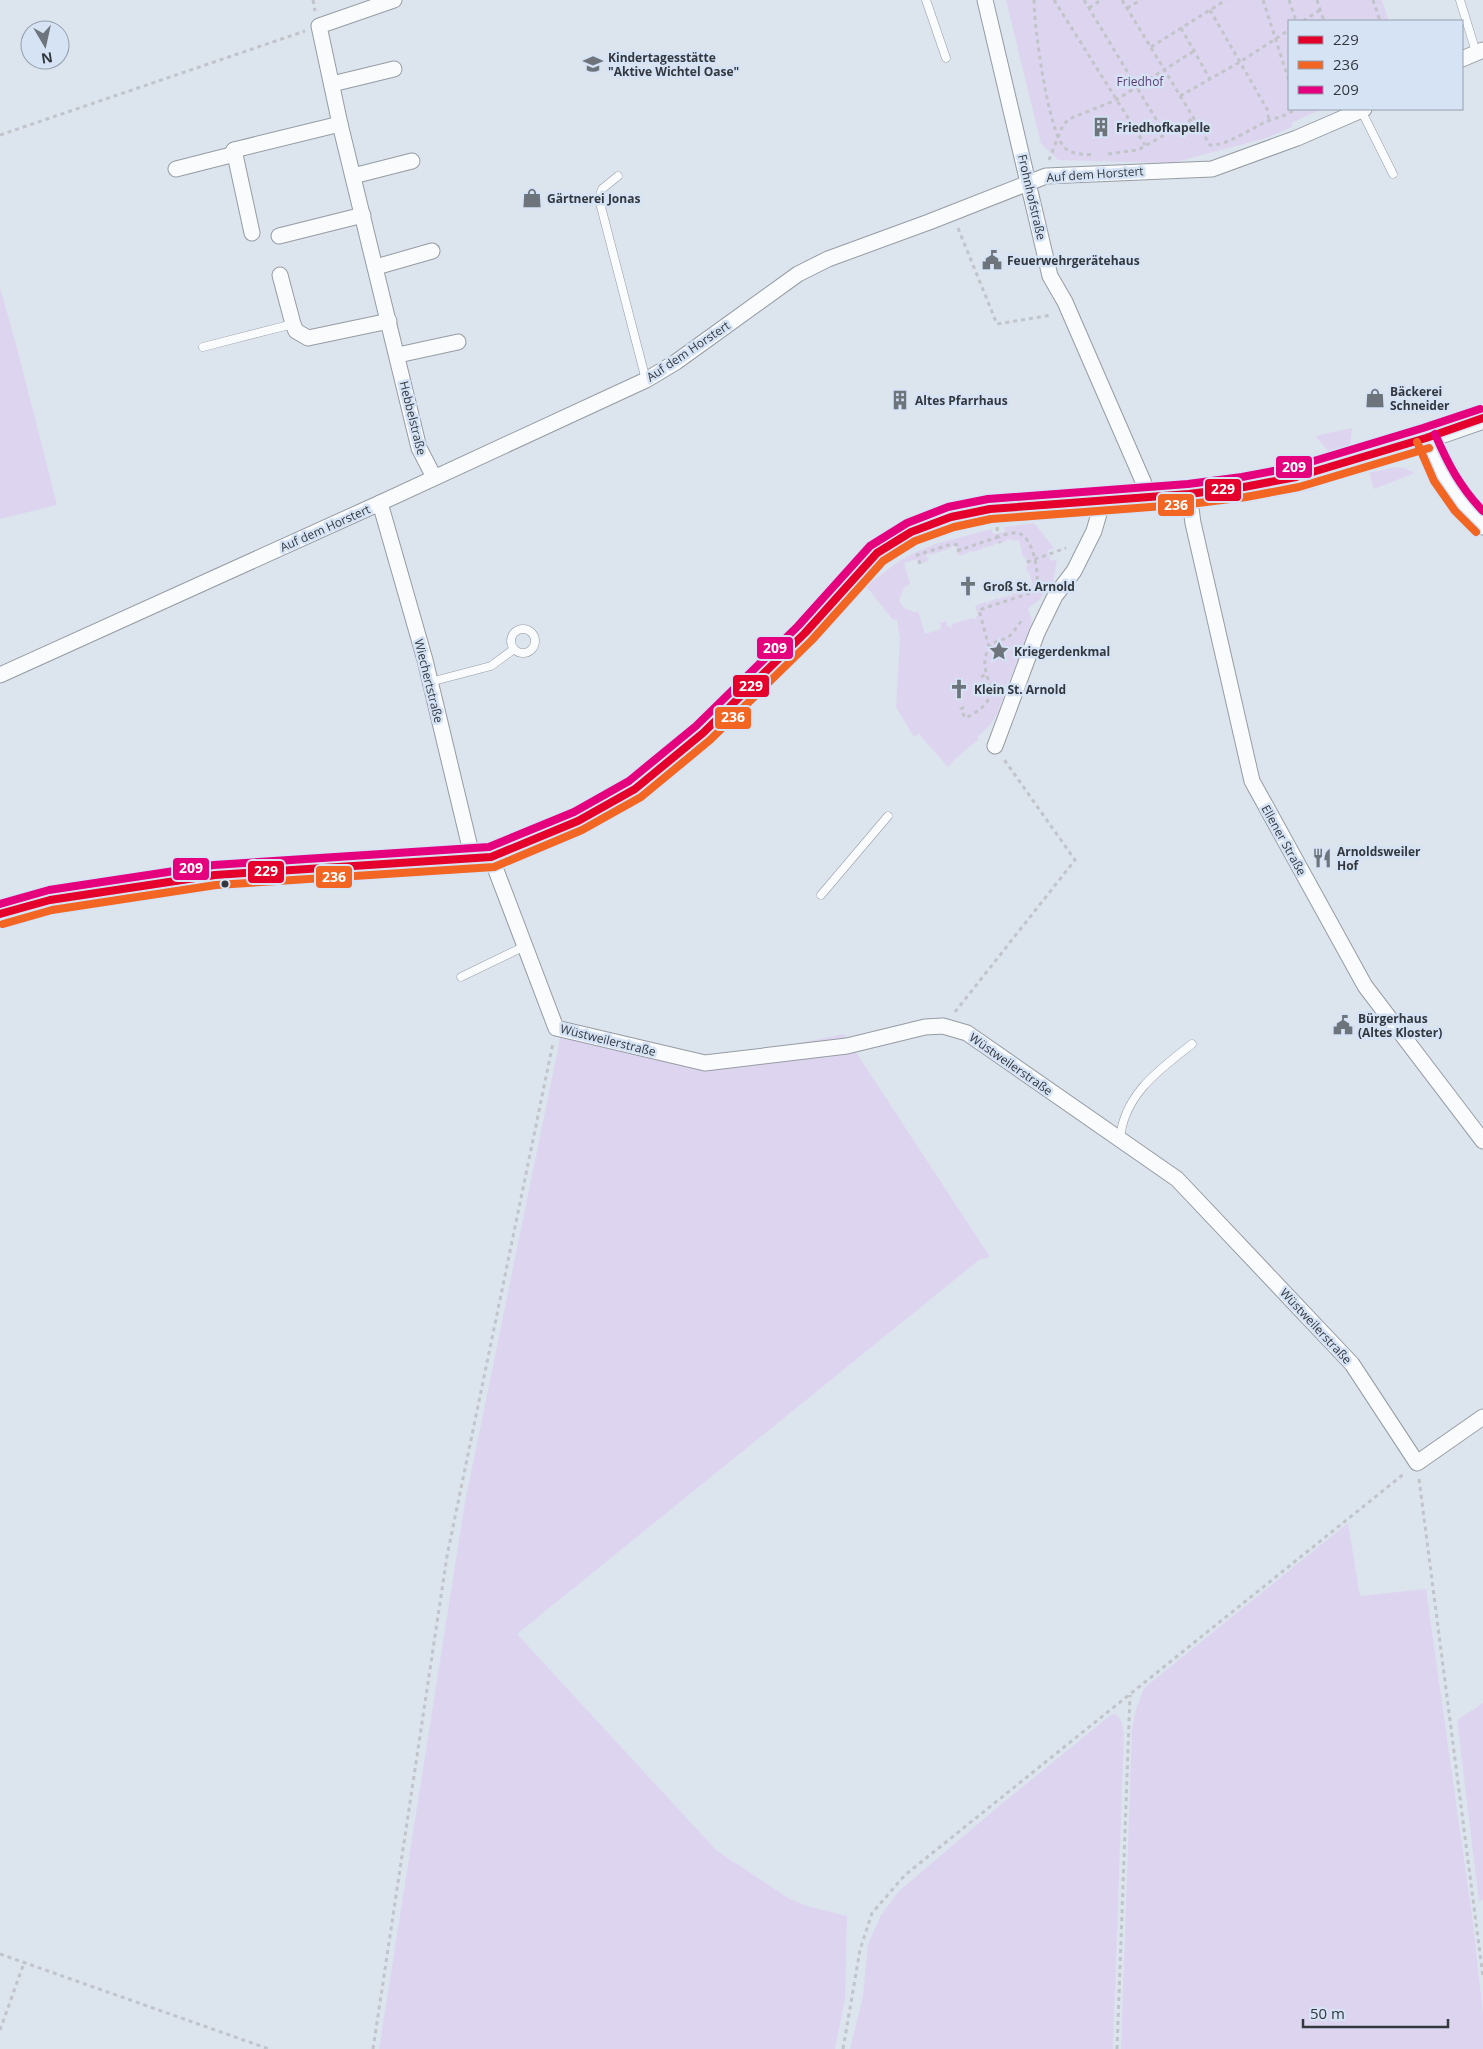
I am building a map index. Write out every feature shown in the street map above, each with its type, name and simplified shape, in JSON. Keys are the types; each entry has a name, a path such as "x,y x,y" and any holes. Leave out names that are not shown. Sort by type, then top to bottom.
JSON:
{"main road":[{"path":"0,914 50,900 215,875 482,859 578,821 635,789 703,733 804,633 877,553 911,532 951,517 990,509 1149,495 1189,494 1244,487 1296,477 1426,438 1483,418"}],"street":[{"path":"319,26 394,0"},
{"name":"Frohnhofstraße","path":"985,0 1050,276 1069,313 1149,495"},
{"name":"Hebbelstraße","path":"319,26 340,124 398,355 419,448 434,478"},
{"path":"1463,59 1480,51"},
{"path":"332,84 394,69"},
{"name":"Auf dem Horstert","path":"0,675 646,380 676,362 798,274 828,258 952,214 1046,176 1212,169 1297,138 1362,110"},
{"path":"176,169 231,155 234,150 340,124"},
{"path":"234,150 252,233"},
{"path":"353,176 412,161"},
{"path":"279,236 363,215"},
{"path":"376,267 432,251"},
{"path":"280,275 296,332 308,338 389,321"},
{"path":"398,355 458,342"},
{"path":"1426,438 1442,475 1463,505 1483,525"},
{"name":"Ellener Straße","path":"1189,494 1193,523 1252,781 1365,986 1483,1141"},
{"path":"995,746 1037,633 1052,603 1074,571 1094,532 1102,500"},
{"name":"Wiechertstraße","path":"380,503 482,859"},
{"name":"Wüstweilerstraße","path":"482,859 525,946 556,1028 705,1063 847,1046 925,1027 943,1026 967,1033 1177,1179 1352,1364 1417,1463"},
{"path":"1417,1463 1483,1416"}],"lane":[{"path":"926,0 946,58"},
{"path":"1460,0 1480,51"},
{"path":"1362,110 1394,174"},
{"path":"618,176 602,189 599,199 646,380"},
{"path":"202,347 293,324"},
{"path":"430,682 491,666 514,649"},
{"path":"821,895 888,816"},
{"path":"461,977 525,946"},
{"path":"1120,1140 1121,1128 1128,1108 1145,1083 1192,1044"}],"path":[{"path":"1034,0 1042,74 1058,137 1063,146 1071,152 1096,155 1138,150 1194,118"},
{"path":"1054,0 1145,145"},
{"path":"1084,0 1165,134"},
{"path":"1089,8 1101,0"},
{"path":"1122,0 1210,145 1221,144 1269,120 1286,116 1295,110"},
{"path":"1127,8 1141,0"},
{"path":"1151,47 1226,0"},
{"path":"1263,0 1288,78"},
{"path":"1289,0 1296,20"},
{"path":"1317,0 1324,20"},
{"path":"1373,0 1380,20"},
{"path":"1210,10 1267,109 1269,120"},
{"path":"1305,20 1320,10"},
{"path":"0,135 319,26"},
{"path":"1180,28 1210,79"},
{"path":"1180,96 1240,62 1288,31"},
{"path":"1051,153 1063,125 1069,118 1116,100 1194,51"},
{"path":"952,214 997,324 1069,313"},
{"path":"920,564 917,555 952,544 958,545 958,550 998,535 1017,533 1024,537 1034,560 1038,580 1036,589 1033,592 978,610 990,647"},
{"path":"998,535 1000,543"},
{"path":"1027,562 1050,554"},
{"path":"1036,589 1052,603"},
{"path":"964,707 961,709 965,718 979,711 988,702 990,694 986,659 990,647 997,641 1008,638 1022,619 1029,614"},
{"path":"981,677 987,674"},
{"path":"943,1026 1075,860 995,746"},
{"path":"373,2049 447,1556 556,1028"},
{"path":"843,2049 860,1950 872,1913 905,1875 1417,1463"},
{"path":"1417,1463 1483,1976"},
{"path":"1117,2049 1130,1694"},
{"path":"0,1954 269,2049"},
{"path":"0,2030 24,1962"}],"green space":[{"name":"Friedhof","path":"1006,0 1382,0 1389,20 1288,20 1288,110 1320,110 1291,123 1292,127 1266,138 1172,163 1058,160 1041,144"},
{"path":"0,288 57,505 0,519"},
{"path":"1352,428 1350,448 1332,455 1315,436"},
{"path":"1311,459 1313,461 1270,472 1196,482 1239,475"},
{"path":"1394,467 1404,468 1415,473 1374,489 1369,473"},
{"path":"1315,486 1316,489 1279,497 1218,506 1233,501"},
{"path":"1034,523 1054,548 1047,551 1051,561 1057,559 1053,582 1039,600 1028,608 1032,622 997,714 990,725 977,737 979,739 948,767 919,734 914,737 896,707 900,639 897,620 893,620 866,586 902,559 918,551 935,544 991,529 993,534 1005,532 1004,527","holes":["1007,538 1008,540 1019,540 1023,557 1025,557 1028,566 1026,567 1027,572 1029,572 1033,585 1024,590 1023,593 1022,591 1012,594 1011,597 1010,595 1000,598 1000,600 998,598 987,604 985,602 975,606 978,615 974,620 973,618 952,624 950,628 946,626 947,621 940,623 941,629 925,634 918,611 914,612 904,608 899,600 904,588 910,584 904,563 917,559 919,564 929,561 926,558 927,553 930,555 951,548 953,545 956,547 959,556 970,552 970,550 972,552 982,549 983,546 984,548 994,545 995,542 996,544 1006,541"]},
{"path":"562,1029 705,1063 844,1034 990,1257 979,1260 517,1634 717,1851 788,1898 807,1906 847,1916 845,1999 835,2049 379,2049 465,1502"},
{"path":"1348,1523 1360,1596 1426,1589 1473,1923 1483,2014 1483,2049 1121,2049 1132,1728 1136,1709 1144,1688"},
{"path":"1483,1703 1483,1899 1479,1902 1457,1720"},
{"path":"1112,1714 1120,1718 1124,1733 1113,2049 850,2049 863,1996 868,1944 881,1915 899,1891"}],"transit line":[{"name":"209","path":"0,904 49,890 214,865 489,847 574,812 629,781 696,726 798,626 870,546 907,523 948,507 988,499 1188,484 1242,477 1294,467 1480,409"},
{"name":"229","path":"0,914 50,900 215,875 491,857 578,821 635,789 703,733 805,633 877,553 911,532 951,517 990,509 1189,494 1244,487 1296,477 1426,438 1483,418"},
{"name":"209","path":"1435,434 1455,475 1483,511"},
{"name":"236","path":"1417,442 1434,481 1455,511 1476,532"},
{"name":"236","path":"3,924 52,910 216,885 494,867 582,830 641,797 710,740 812,640 883,561 915,541 954,527 991,519 1190,504 1246,497 1299,487 1429,448"}],"place":[{"name":"Kindertagesstätte \"Aktive Wichtel Oase\"","path":"593,64"},
{"name":"Friedhofkapelle","path":"1101,127"},
{"name":"Gärtnerei Jonas","path":"532,198"},
{"name":"Feuerwehrgerätehaus","path":"992,260"},
{"name":"Bäckerei Schneider","path":"1375,398"},
{"name":"Altes Pfarrhaus","path":"900,400"},
{"name":"Groß St. Arnold","path":"968,586"},
{"name":"Kriegerdenkmal","path":"999,651"},
{"name":"Klein St. Arnold","path":"959,689"},
{"name":"Arnoldsweiler Hof","path":"1322,858"},
{"name":"Bürgerhaus (Altes Kloster)","path":"1343,1025"}]}
